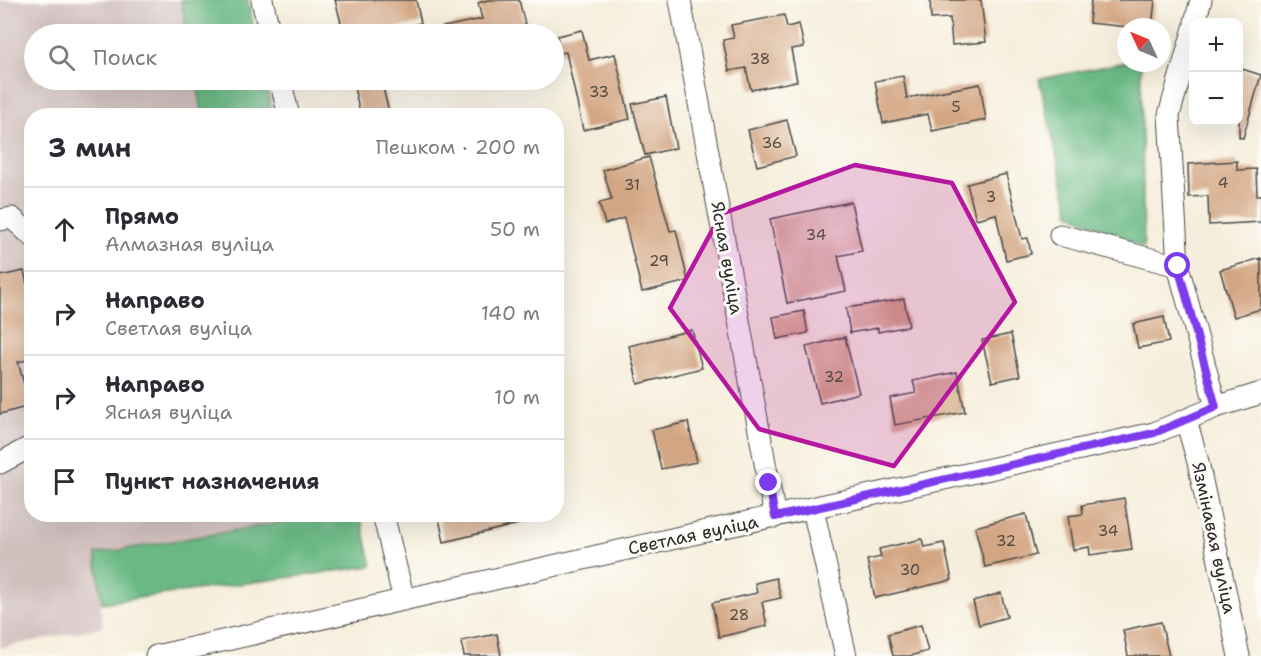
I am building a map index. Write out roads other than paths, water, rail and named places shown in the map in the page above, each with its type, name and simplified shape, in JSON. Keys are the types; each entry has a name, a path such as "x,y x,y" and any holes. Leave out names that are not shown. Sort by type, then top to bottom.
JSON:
{"street":[{"path":"262,0 268,24"},
{"name":"Ясная вуліца","path":"680,0 775,517"},
{"path":"1196,18 1201,0"},
{"path":"1189,45 1169,115 1178,266 1216,407"},
{"path":"282,90 287,108"},
{"path":"0,220 12,218 24,229"},
{"path":"1060,235 1178,266"},
{"name":"Светлая вуліца","path":"156,656 1154,433 1216,407 1261,393"},
{"name":"Язмінавая вуліца","path":"1186,420 1198,462 1239,656"},
{"path":"0,463 24,450"},
{"path":"813,509 846,656"},
{"path":"385,522 404,600"}]}
